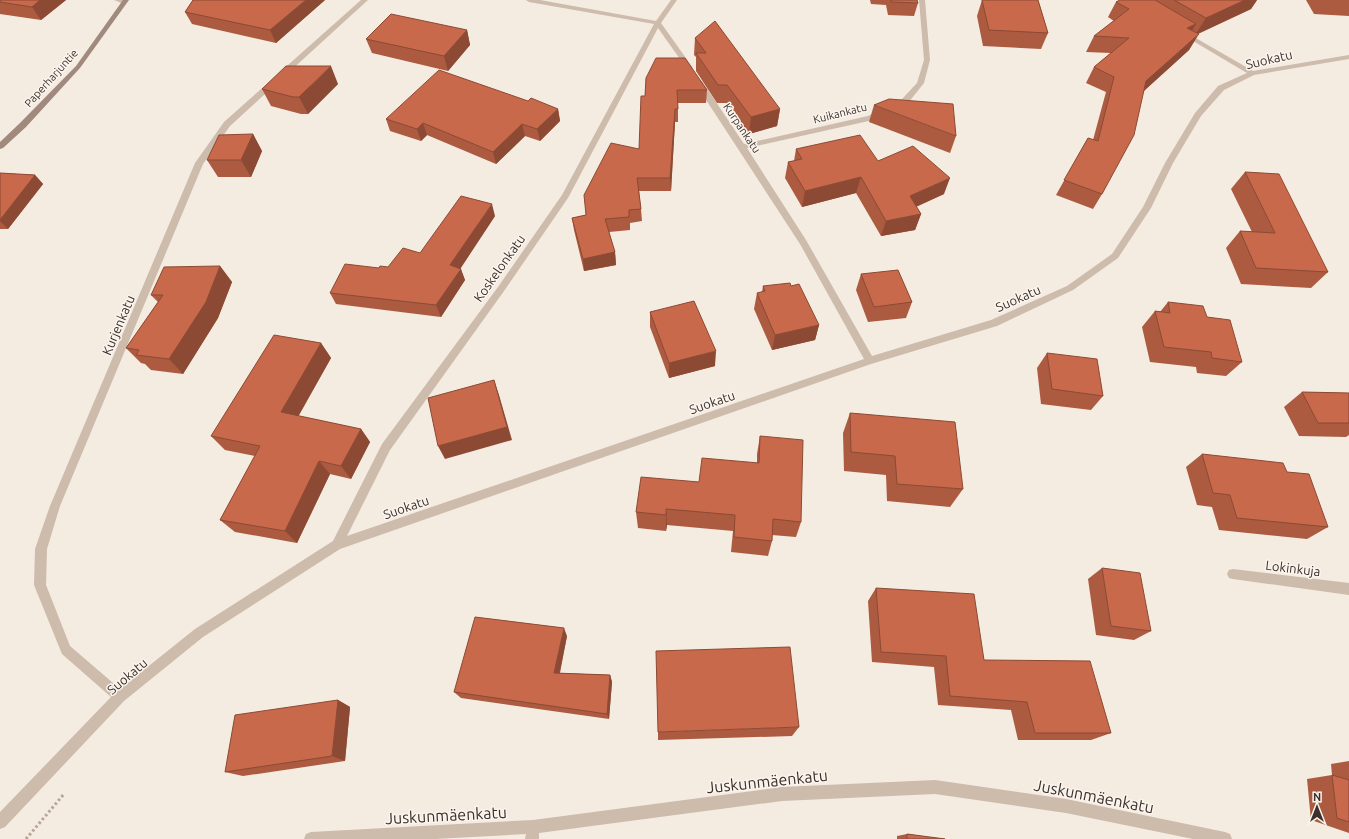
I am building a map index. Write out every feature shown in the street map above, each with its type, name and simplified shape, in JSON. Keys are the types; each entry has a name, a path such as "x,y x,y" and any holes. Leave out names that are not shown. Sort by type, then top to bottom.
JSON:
{"street":[{"name":"Kurjenkatu","path":"120,698 66,650 40,585 41,549 55,506 200,163 227,124 365,0"},
{"path":"529,0 658,23"},
{"name":"Koskelonkatu","path":"337,545 386,447 501,289 565,196 658,23 674,0"},
{"name":"Kuikankatu","path":"742,147 870,118 905,101 920,83 927,60 922,0"},
{"name":"Paperharjuntie","path":"0,146 23,125 78,67 122,1"},
{"name":"Kurpankatu","path":"658,23 742,147 802,242 870,361"},
{"path":"1180,31 1252,73"},
{"name":"Suokatu","path":"0,822 120,698 199,633 337,545 870,361 994,323 1070,288 1115,256 1147,208 1169,163 1198,115 1221,88 1252,73 1349,57"},
{"name":"Lokinkuja","path":"1233,574 1349,589"},
{"name":"Juskunmäenkatu","path":"311,839 533,833 782,794 935,787 1066,806 1224,839"}],"building":[{"path":"0,0 40,0 32,7 0,2"},
{"path":"193,0 306,0 270,30 185,12"},
{"path":"891,0 917,0 918,3 891,2"},
{"path":"982,0 1038,0 1048,33 989,30"},
{"path":"1120,0 1155,0 1196,24 1187,28 1199,34 1146,81 1134,135 1102,194 1064,180 1088,138 1098,141 1114,77 1094,67 1129,38 1094,36 1129,9 1116,2"},
{"path":"1174,0 1245,0 1206,18"},
{"path":"391,14 467,30 444,56 366,39"},
{"path":"715,21 780,109 751,117 727,85 718,85 696,53 706,53 695,38"},
{"path":"656,58 685,58 707,90 677,90 678,109 675,109 670,178 637,178 641,209 629,210 629,217 605,219 615,252 583,259 572,218 586,215 584,195 611,143 639,149 641,96 645,96 646,78"},
{"path":"286,66 331,66 299,97 293,97 262,89"},
{"path":"439,70 528,101 531,98 558,109 537,129 522,124 493,152 423,123 417,129 386,119"},
{"path":"889,99 953,104 956,136 874,105"},
{"path":"253,134 241,160 207,160 219,135"},
{"path":"860,135 878,161 913,146 950,178 910,196 921,214 886,221 861,177 805,191 788,162 802,159 796,149"},
{"path":"1245,172 1279,174 1328,272 1256,268 1240,231 1275,233"},
{"path":"0,173 35,175 0,220"},
{"path":"461,196 492,204 450,265 461,269 436,305 330,293 345,264 379,268 380,266 388,267 403,248 420,253"},
{"path":"220,266 206,302 169,359 136,355 139,350 126,348 163,295 151,295 164,267"},
{"path":"898,270 912,302 874,307 861,274"},
{"path":"790,283 791,286 799,284 819,325 775,335 757,293 765,291 763,286"},
{"path":"694,301 716,351 669,363 650,312"},
{"path":"1168,302 1203,306 1207,317 1230,320 1242,362 1212,358 1211,352 1164,347 1155,311 1170,313"},
{"path":"274,335 321,343 281,412 361,429 341,466 319,461 285,531 220,520 260,446 211,436"},
{"path":"1047,353 1097,359 1103,396 1052,389"},
{"path":"494,380 507,427 438,446 428,398"},
{"path":"1302,392 1349,393 1349,423 1318,423"},
{"path":"850,413 955,422 963,489 897,484 895,456 851,452"},
{"path":"760,436 803,440 801,522 773,519 772,541 734,537 735,515 666,509 666,515 636,512 641,477 699,482 702,458 759,463"},
{"path":"1202,454 1283,463 1287,472 1309,474 1328,527 1237,518 1230,495 1213,493"},
{"path":"1102,568 1140,573 1151,631 1111,626"},
{"path":"876,588 974,594 984,660 1090,661 1111,733 1035,733 1027,702 950,696 946,656 881,652"},
{"path":"475,617 564,628 554,673 610,675 607,714 454,692"},
{"path":"790,647 799,727 658,732 656,651"},
{"path":"338,700 332,756 225,772 235,715"},
{"path":"1332,775 1349,780 1349,822 1337,818"},
{"path":"907,834 945,839 907,839"}]}
